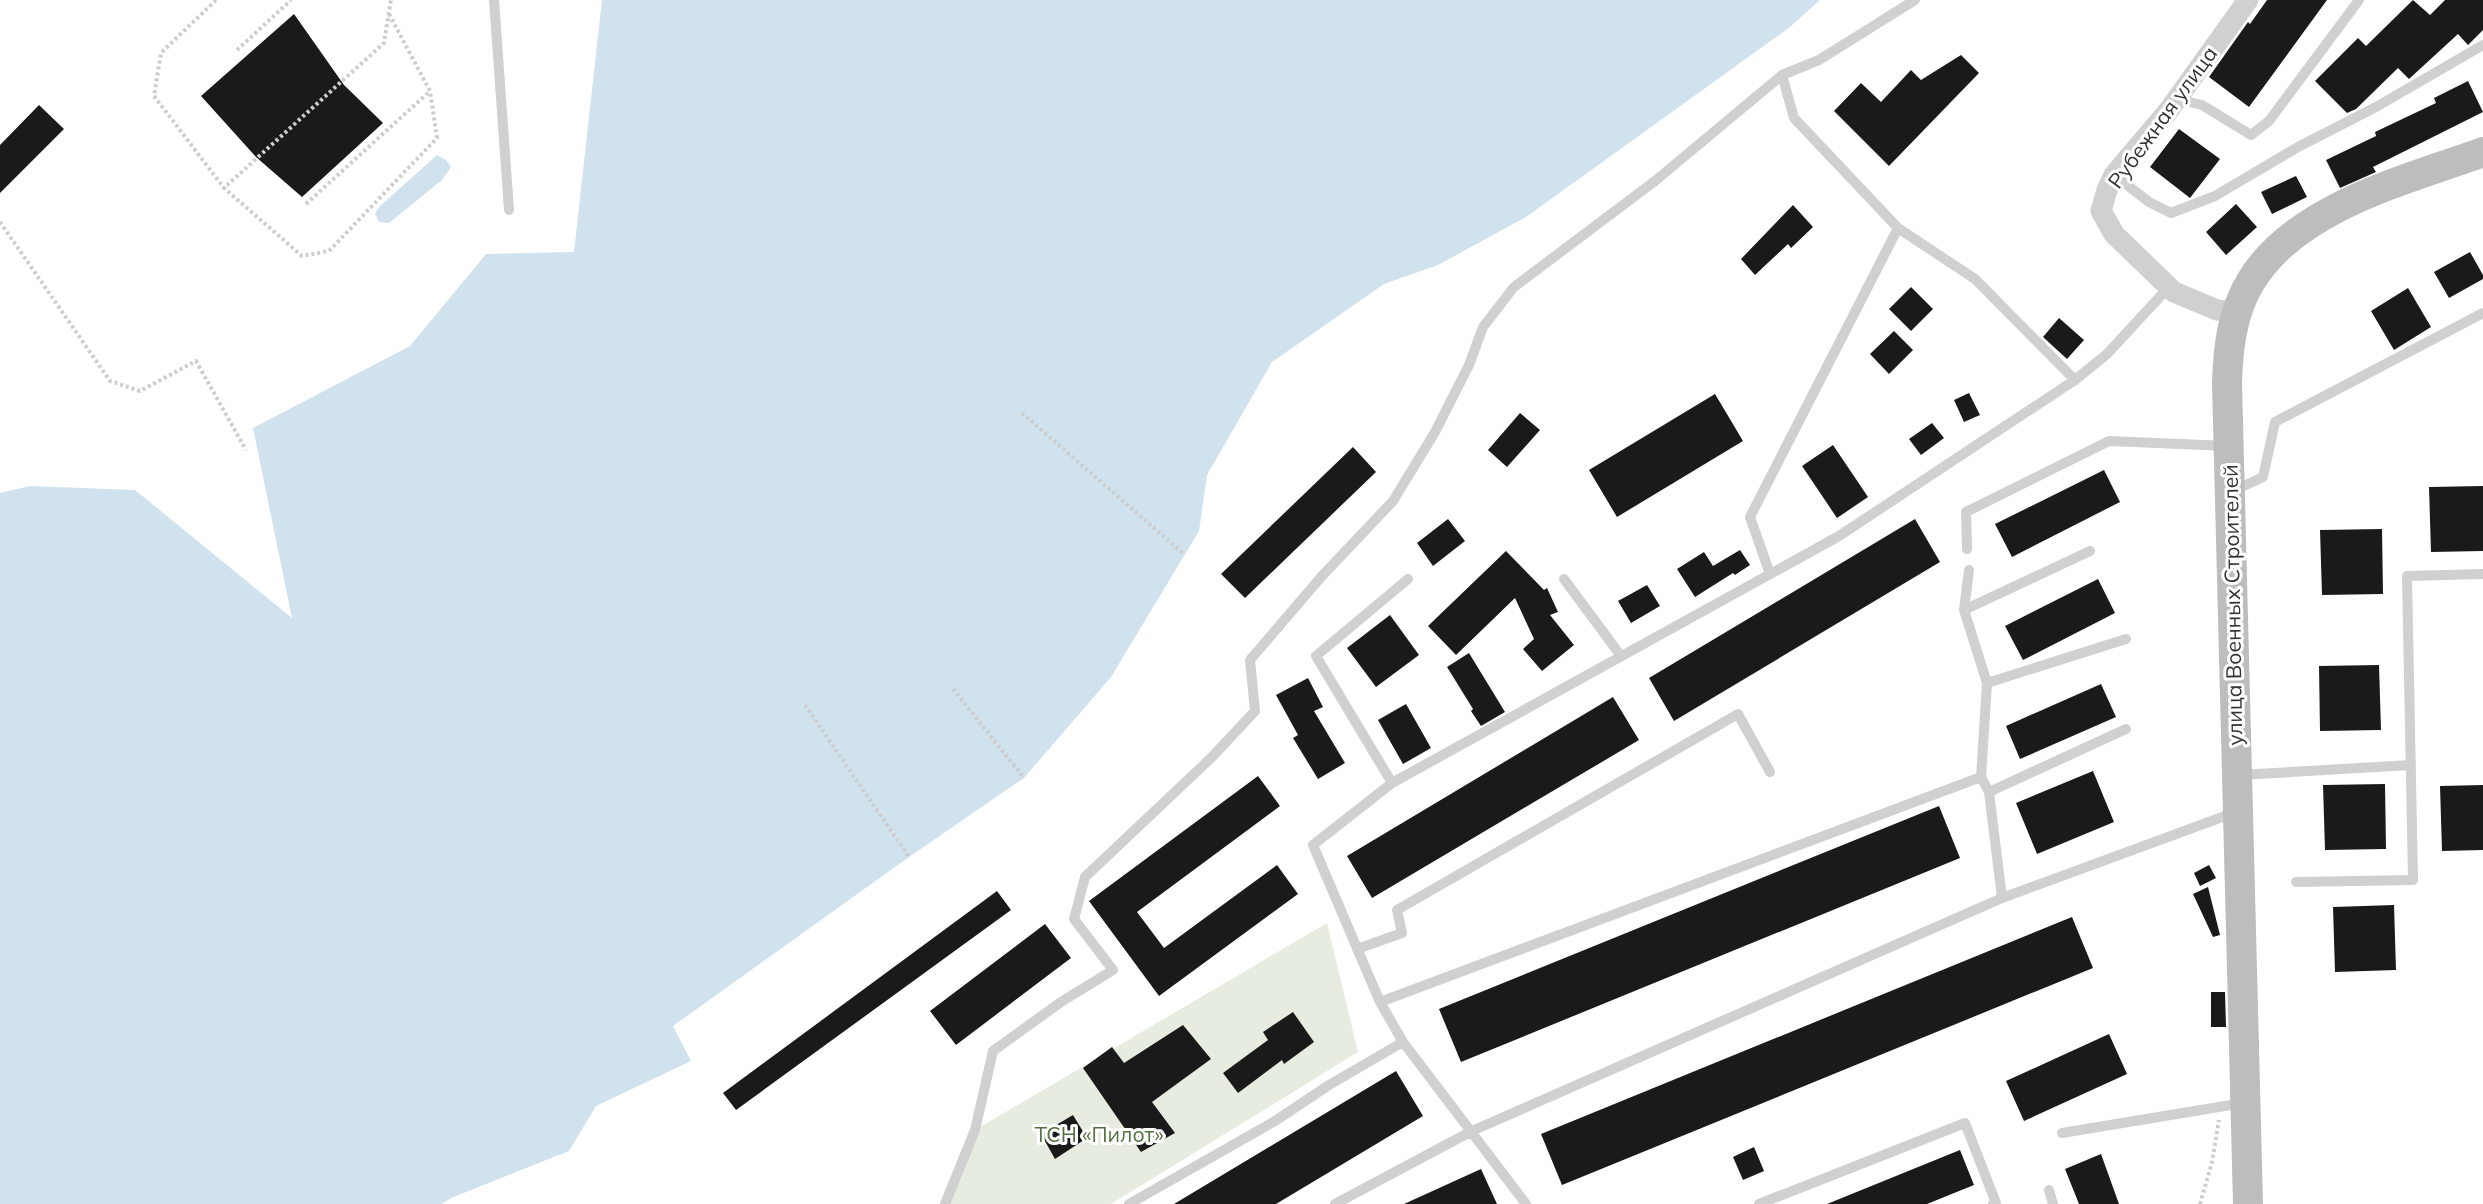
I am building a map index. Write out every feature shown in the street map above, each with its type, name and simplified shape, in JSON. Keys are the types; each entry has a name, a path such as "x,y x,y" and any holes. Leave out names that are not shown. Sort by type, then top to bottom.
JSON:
{"main road":[{"name":"улица Военных Строителей","path":"2248,1204 2234,1104 2236,775 2228,446 2228,349 2236,312 2250,282 2270,256 2303,229 2353,200 2483,152"}],"street":[{"name":"Рубежная улица","path":"2236,312 2217,310 2168,288 2114,234 2101,211 2114,175 2177,99 2248,0"}],"lane":[{"path":"494,0 509,210"},
{"path":"945,1204 975,1130 993,1052 1061,1002 1113,970 1074,919 1085,877 1212,757 1255,711 1250,660 1322,576 1393,501 1435,432 1470,365 1483,327 1514,287 1655,181 1782,75 1819,60 1915,0"},
{"path":"2177,99 2202,105 2251,135 2269,121 2359,0"},
{"path":"2114,175 2149,202 2171,213 2215,196 2298,147 2376,107 2483,45"},
{"path":"1782,75 1794,118 1898,228 1975,279 2075,380"},
{"path":"1770,574 1750,517 1898,228"},
{"path":"1526,1204 1403,1042 1380,1002 1313,845 1392,783 1839,536 2075,380 2107,354 2168,288"},
{"path":"2230,493 2263,477 2275,422 2483,313"},
{"path":"1967,549 1966,512 2109,441 2228,446"},
{"path":"1964,610 2090,551"},
{"path":"1969,570 1964,610 1987,683 1981,777 1989,792 2002,898"},
{"path":"2296,882 2413,880 2407,576 2483,574"},
{"path":"1392,783 1316,656 1408,579"},
{"path":"1564,579 1621,656"},
{"path":"1987,683 2126,639"},
{"path":"1358,949 1402,933 1397,910 1738,714 1770,772"},
{"path":"1989,792 2126,729"},
{"path":"2236,775 2411,765"},
{"path":"1380,1002 1981,777"},
{"path":"1335,1204 1472,1131 2002,898 2236,812"},
{"path":"1129,1204 1275,1121 1329,1085 1403,1042"},
{"path":"2062,1133 2234,1104"},
{"path":"1759,1204 1965,1123 1996,1203 1993,1204"},
{"path":"2049,1190 2053,1204"}],"path":[{"path":"216,0 161,53 154,96 224,188 302,256 329,251 437,138 430,91 389,14"},
{"path":"237,50 291,0"},
{"path":"224,188 384,43 391,0"},
{"path":"306,204 430,91"},
{"path":"0,222 110,381 140,391 196,361 246,450"},
{"path":"1022,413 1185,555"},
{"path":"953,688 1024,778"},
{"path":"806,705 909,857"},
{"path":"2200,1204 2212,1162 2234,1104"}],"green space":[{"name":"ТСН «Пилот»","path":"1327,923 1358,1052 1111,1204 940,1204 975,1130"}],"water":[{"path":"602,0 1820,0 1790,27 1526,217 1438,265 1384,284 1272,362 1207,475 1199,531 1111,677 1024,778 909,857 673,1026 691,1061 596,1106 569,1151 451,1198 442,1204 0,1204 0,493 30,486 135,490 292,618 253,428 410,346 486,254 574,252"},
{"path":"437,155 446,160 451,167 442,180 389,223 379,222 375,214 379,207"}],"building":[{"path":"2267,0 2327,0 2249,107 2209,77 2248,22 2250,24"},
{"path":"2413,0 2430,15 2445,0 2483,0 2483,30 2468,45 2458,34 2409,79 2398,68 2356,109 2347,113 2315,81 2358,38 2366,46"},
{"path":"294,14 344,85 383,123 302,197 256,157 201,96"},
{"path":"1961,55 1979,73 1889,166 1834,111 1861,83 1881,102 1911,70 1921,80"},
{"path":"2468,81 2483,112 2373,167 2376,172 2340,188 2326,160 2376,136 2375,132 2436,103 2434,98"},
{"path":"39,105 64,129 0,193 0,145"},
{"path":"2179,129 2220,159 2190,198 2150,167"},
{"path":"2296,176 2307,197 2272,214 2261,192"},
{"path":"2236,204 2257,227 2226,255 2206,232"},
{"path":"1793,205 1813,227 1791,248 1788,244 1755,275 1741,259"},
{"path":"2470,252 2483,279 2449,298 2434,272"},
{"path":"1911,287 1933,309 1911,331 1889,309"},
{"path":"2408,288 2431,327 2394,350 2371,311"},
{"path":"2059,318 2084,340 2067,359 2043,337"},
{"path":"1894,331 1913,350 1889,374 1870,354"},
{"path":"1969,393 1980,415 1964,422 1954,400"},
{"path":"1715,394 1743,441 1617,517 1589,470"},
{"path":"1520,413 1540,430 1507,467 1488,450"},
{"path":"1932,423 1944,438 1921,455 1909,439"},
{"path":"1833,445 1868,497 1837,518 1802,466"},
{"path":"1353,447 1376,472 1245,598 1221,574"},
{"path":"2104,470 2120,502 2012,557 1995,524"},
{"path":"2483,486 2483,551 2431,552 2429,487"},
{"path":"1448,519 1465,541 1433,566 1417,543"},
{"path":"1915,519 1940,562 1674,721 1649,678"},
{"path":"2382,529 2383,594 2322,595 2320,530"},
{"path":"1740,550 1750,565 1695,597 1677,569 1704,552 1713,566"},
{"path":"1506,551 1544,590 1547,588 1558,612 1550,615 1574,645 1542,671 1523,649 1534,639 1515,598 1456,655 1428,626"},
{"path":"2098,579 2115,613 2023,660 2005,626"},
{"path":"1647,585 1660,606 1631,623 1618,601"},
{"path":"1390,615 1419,655 1376,687 1347,648"},
{"path":"1469,653 1505,712 1481,726 1447,667"},
{"path":"2379,665 2381,730 2320,731 2319,666"},
{"path":"1308,678 1323,707 1314,711 1345,763 1318,779 1293,738 1298,735 1276,695"},
{"path":"2101,684 2116,717 2020,759 2006,726"},
{"path":"1613,697 1639,740 1372,898 1347,856"},
{"path":"1406,704 1431,748 1403,764 1378,720"},
{"path":"2093,771 2114,822 2037,854 2016,803"},
{"path":"1258,776 1280,806 1137,912 1164,948 1277,865 1298,894 1159,996 1089,901"},
{"path":"2385,784 2386,849 2325,850 2323,785"},
{"path":"2483,785 2483,850 2442,851 2440,786"},
{"path":"1939,806 1960,858 1461,1062 1439,1009"},
{"path":"2209,865 2216,878 2200,886 2194,873"},
{"path":"2208,887 2220,935 2213,937 2193,894"},
{"path":"997,891 1011,910 736,1110 723,1093"},
{"path":"2394,905 2396,970 2335,972 2333,907"},
{"path":"2072,917 2093,968 1562,1185 1541,1134"},
{"path":"1045,924 1071,958 956,1045 930,1011"},
{"path":"2211,992 2225,992 2226,1027 2211,1027"},
{"path":"1293,1012 1314,1042 1284,1064 1282,1060 1238,1093 1223,1073 1268,1040 1263,1032"},
{"path":"1183,1025 1211,1059 1152,1102 1175,1133 1141,1152 1083,1068 1112,1047 1124,1063"},
{"path":"2109,1034 2127,1074 2024,1121 2006,1081"},
{"path":"1396,1071 1423,1116 1276,1204 1174,1204"},
{"path":"1073,1115 1087,1138 1055,1159 1041,1134"},
{"path":"1754,1147 1764,1171 1743,1180 1733,1157"},
{"path":"1960,1150 1974,1185 1927,1204 1827,1204"},
{"path":"2101,1154 2119,1204 2079,1204 2065,1169"},
{"path":"1481,1169 1497,1204 1404,1204"}]}
